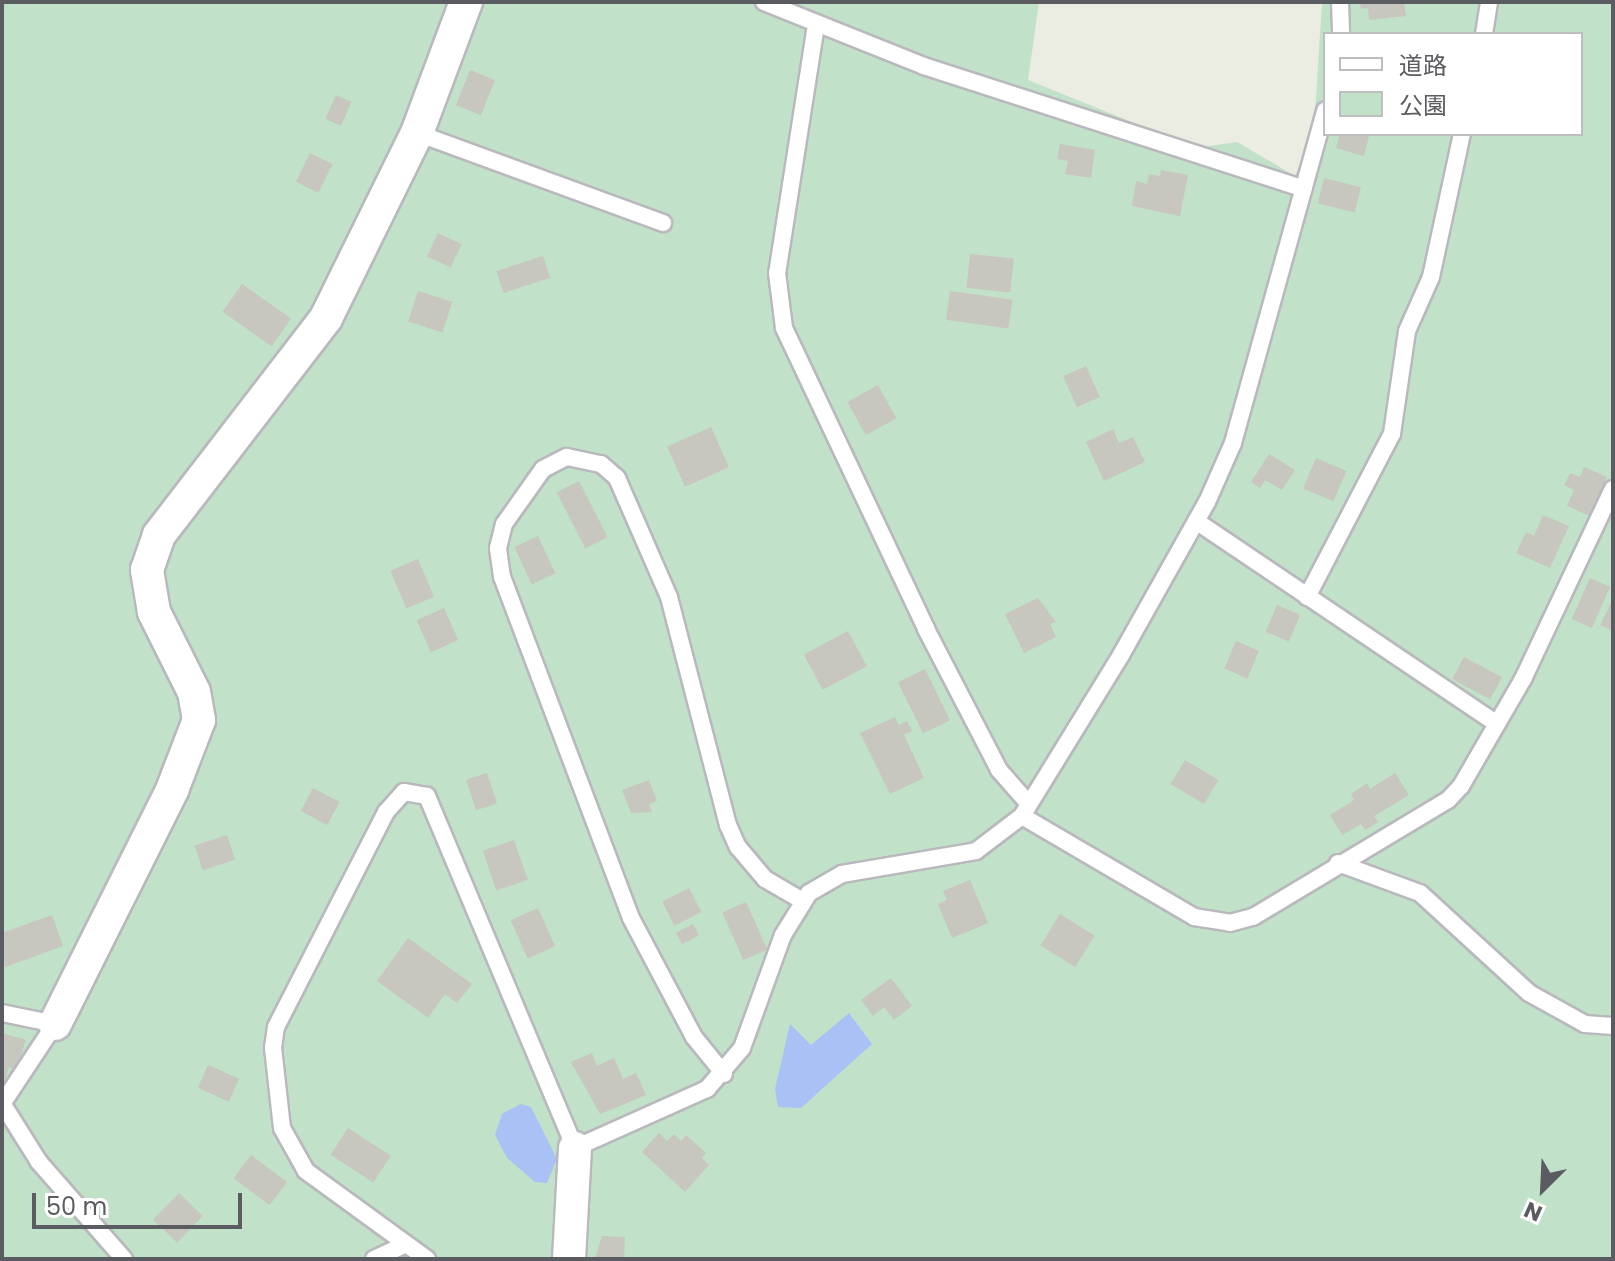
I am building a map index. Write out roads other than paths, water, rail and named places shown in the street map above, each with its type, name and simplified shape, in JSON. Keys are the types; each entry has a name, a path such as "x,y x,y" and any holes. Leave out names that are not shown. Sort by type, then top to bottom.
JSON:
{"street":[{"path":"55,1024 183,767 199,720 194,692 154,612 147,570 159,535 326,318 417,133 466,2"},
{"path":"569,1259 575,1148"}],"lane":[{"path":"764,2 924,66 1304,189"},
{"path":"1340,2 1341,32"},
{"path":"1484,32 1489,2"},
{"path":"816,25 777,273 784,328 926,629 999,770 1025,809 1177,910 1209,922 1253,917 1338,863 1448,800 1497,724 1613,489"},
{"path":"427,1259 306,1171 282,1128 273,1048 276,1027 379,826 404,792 427,796 575,1148 707,1089 724,1074 742,1048 783,935 803,901 842,874 976,851 1025,809 1121,655 1196,521 1247,399 1323,118"},
{"path":"417,133 663,223"},
{"path":"1307,597 1392,434 1407,331 1431,277 1462,136"},
{"path":"724,1074 667,992 631,918 502,577 498,548 504,524 543,469 567,457 601,464 617,478 669,597 728,825 738,847 765,879 803,901"},
{"path":"1196,521 1497,724"},
{"path":"1338,863 1420,893 1529,993 1585,1024 1613,1026"},
{"path":"2,1013 55,1024 2,1104 39,1162 124,1259"},
{"path":"374,1259 406,1244"}],"water":[{"path":"849,1013 872,1044 801,1108 778,1107 775,1089 790,1024 811,1045"},
{"path":"521,1104 531,1107 557,1159 547,1183 535,1182 507,1158 495,1135 502,1114"}]}
